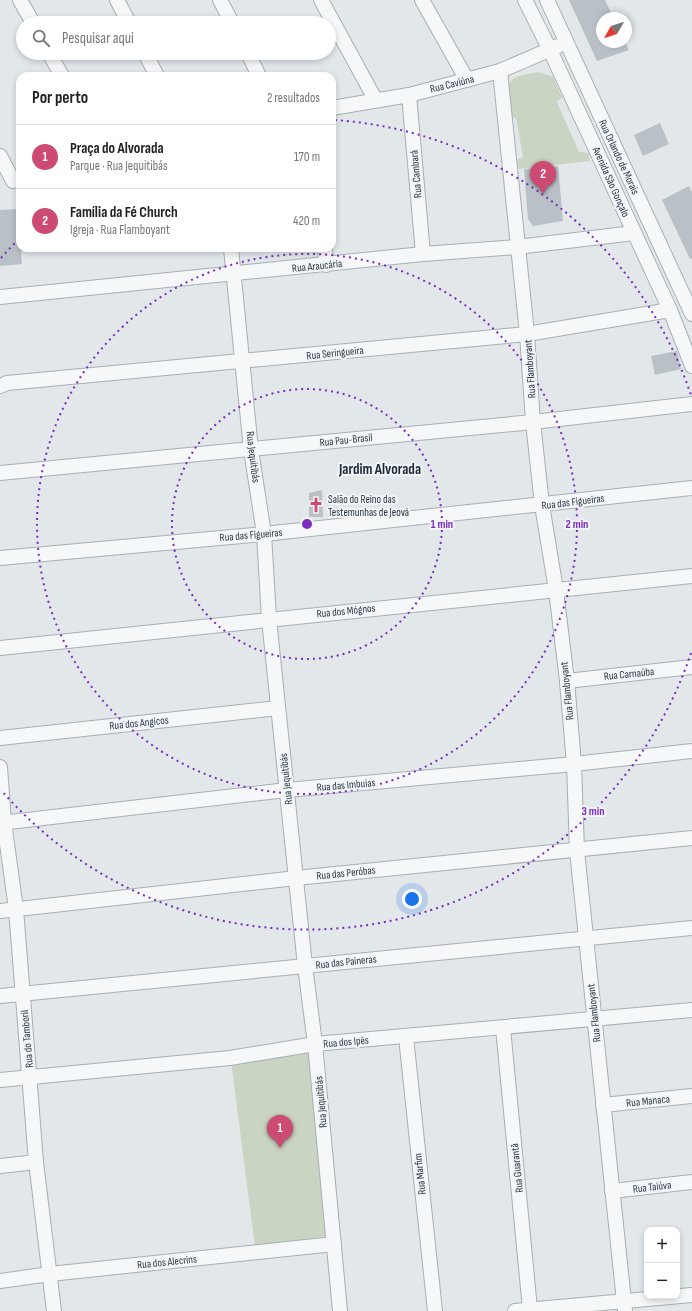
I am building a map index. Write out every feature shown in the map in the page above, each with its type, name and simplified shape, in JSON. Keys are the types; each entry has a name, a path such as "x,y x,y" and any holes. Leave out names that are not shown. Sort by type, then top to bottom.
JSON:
{"street":[{"path":"20,0 28,16"},
{"path":"117,0 125,16"},
{"path":"220,0 228,16"},
{"path":"321,0 330,16"},
{"path":"422,0 467,80"},
{"name":"Avenida São Gonçalo","path":"525,0 550,50 670,310 692,366"},
{"name":"Rua Orlando de Morais","path":"546,0 692,314"},
{"path":"336,28 375,99"},
{"name":"Rua Caviúna","path":"336,107 375,99 409,95 500,71 566,43"},
{"path":"53,60 60,72"},
{"path":"149,60 155,72"},
{"path":"252,60 258,72"},
{"name":"Rua Flamboyant","path":"500,71 527,334 533,422 542,505 556,590 567,681 574,764 577,851 625,1306"},
{"name":"Rua Cambará","path":"409,95 423,254"},
{"path":"591,139 608,134"},
{"path":"0,156 11,182"},
{"name":"Rua Araucária","path":"0,298 234,275 423,254 517,247 634,233"},
{"name":"Rua Jequitibás","path":"231,252 244,362 251,450 264,534 269,619 305,966 315,1044 340,1311"},
{"path":"324,252 326,265"},
{"name":"Rua Seringueira","path":"2,382 244,362 527,334 670,310"},
{"name":"Rua Pau-Brasil","path":"0,473 533,422 692,404"},
{"name":"Rua das Figueiras","path":"0,558 264,534 692,488"},
{"name":"Rua dos Mógnos","path":"0,648 692,576"},
{"name":"Rua Carnaúba","path":"567,681 692,667"},
{"name":"Rua dos Angicos","path":"0,738 278,708"},
{"name":"Rua das Imbuias","path":"2,823 287,790 574,764 692,751"},
{"name":"Rua do Tamboril","path":"0,767 2,823 16,909 36,1162 54,1311"},
{"name":"Rua das Peróbas","path":"0,911 296,878 577,851 692,838"},
{"name":"Rua das Paineras","path":"0,996 692,928"},
{"name":"Rua dos Ipês","path":"0,1080 230,1058 315,1044 406,1037 692,1010"},
{"name":"Rua Guarantã","path":"503,1028 530,1309"},
{"name":"Rua Marfim","path":"406,1037 435,1311"},
{"name":"Rua Manaca","path":"603,1105 692,1096"},
{"path":"0,1166 36,1162"},
{"name":"Rua Taiúva","path":"612,1191 692,1182"},
{"name":"Rua dos Alecrins","path":"0,1281 50,1274 334,1244"},
{"path":"515,1311 530,1309 625,1306 692,1295"}],"green space":[{"path":"538,72 553,77 562,97 557,102 579,152 588,153 590,161 519,169 517,160 523,157 516,118 509,117 509,84 516,77"},
{"path":"309,1052 327,1236 255,1247 231,1061"}],"building":[{"path":"569,0 605,0 611,12 596,12 596,48 628,48 629,50 597,61"},
{"path":"660,123 669,144 643,156 634,135"},
{"path":"558,166 563,221 533,226 528,219 524,169"},
{"path":"689,186 692,192 692,258 690,259 662,200"},
{"path":"16,209 16,252 21,252 22,264 0,266 0,210"},
{"path":"677,351 681,369 655,375 651,356"},
{"name":"Salão do Reino das Testemunhas de Jeová","path":"322,490 323,517 309,517 309,493"}],"place":[{"name":"Família da Fé Church","path":"543,194"},
{"name":"Salão do Reino das Testemunhas de Jeová","path":"316,505"},
{"name":"Praça do Alvorada","path":"280,1148"}],"district":[{"name":"Jardim Alvorada","path":"380,469"}]}
